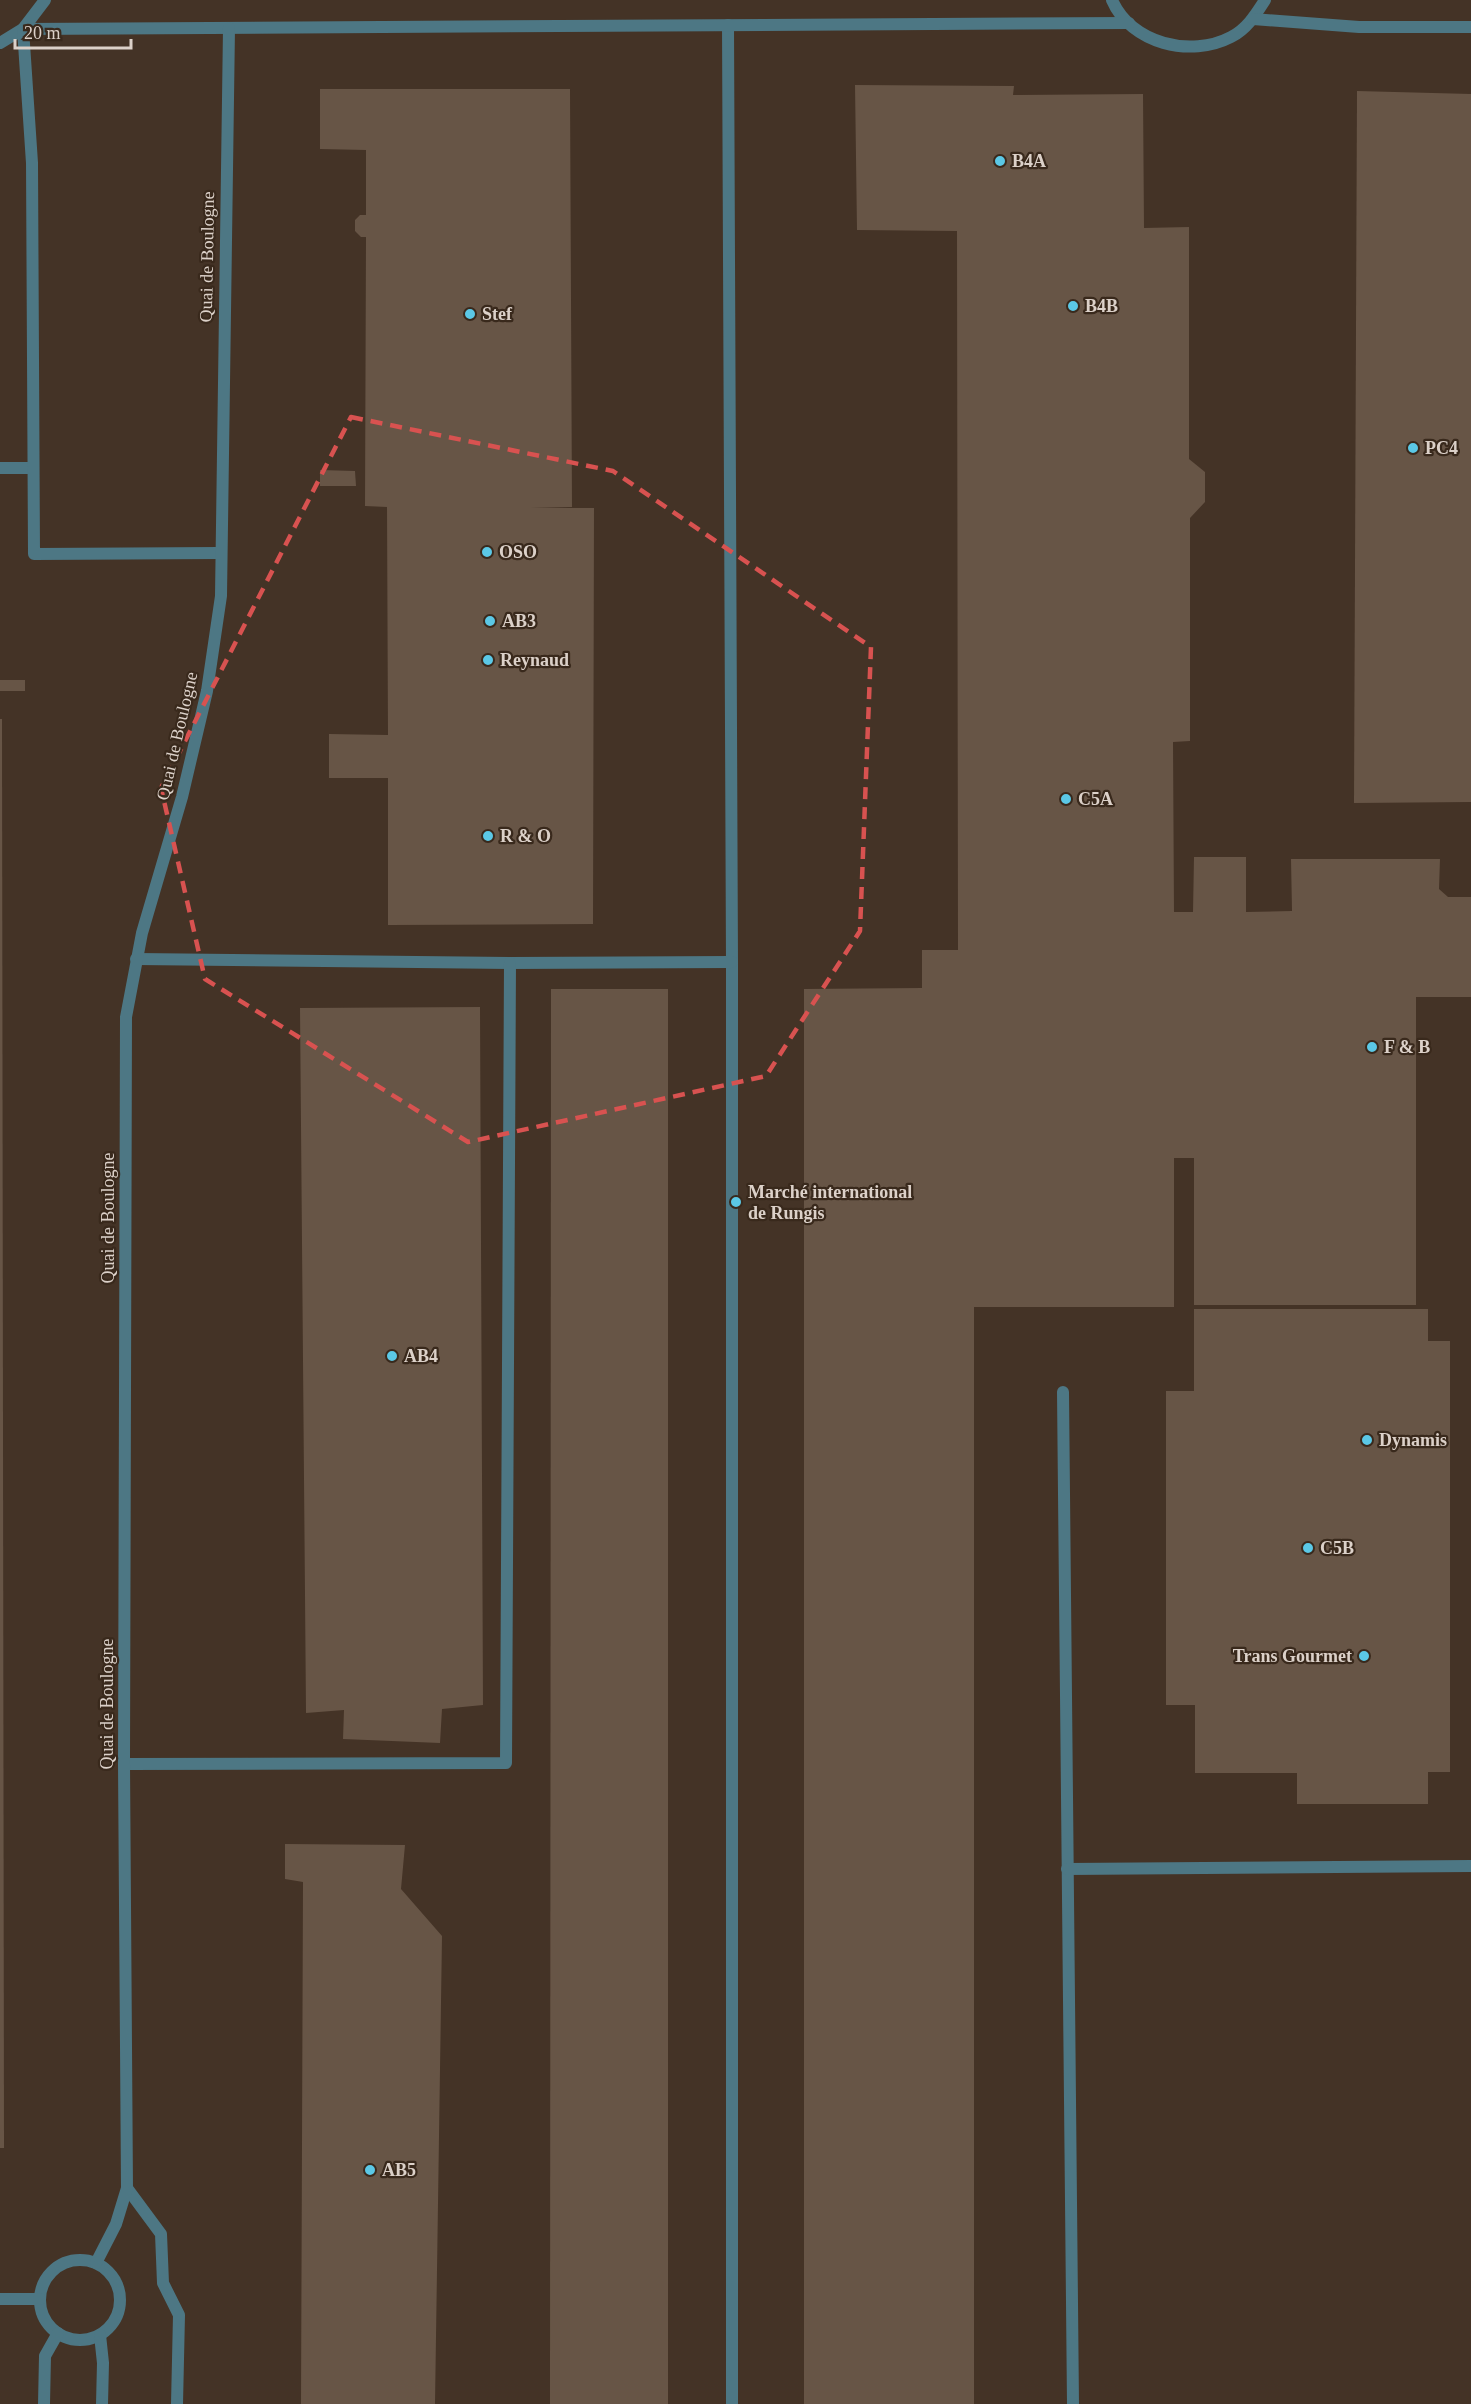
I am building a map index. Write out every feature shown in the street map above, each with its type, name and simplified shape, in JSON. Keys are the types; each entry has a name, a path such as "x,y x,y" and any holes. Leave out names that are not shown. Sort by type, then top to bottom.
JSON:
{"lane":[{"path":"0,43 23,29 45,0"},
{"path":"1112,0 1129,23 1151,39 1178,47 1206,46 1232,36 1253,19 1265,0"},
{"path":"1253,19 1359,27 1471,27"},
{"path":"23,29 1129,23"},
{"path":"728,25 732,962 732,2404"},
{"name":"Quai de Boulogne","path":"96,2263 116,2224 127,2188 124,1764 126,1017 148,908 182,797 207,691 221,596 229,28"},
{"path":"23,29 32,163 34,554 220,553"},
{"path":"0,468 32,468"},
{"path":"136,959 510,963 732,962"},
{"path":"124,1764 506,1764 510,963"},
{"path":"1063,1392 1073,2404"},
{"path":"1067,1869 1471,1866"},
{"path":"127,2188 161,2234 163,2283 179,2315 177,2404"},
{"path":"78,2259 96,2263 104,2266 113,2277 119,2289 121,2302 110,2327 100,2335 75,2340 58,2333 44,2318 40,2299 44,2280 53,2269 65,2262 78,2259"},
{"path":"0,2299 40,2299"},
{"path":"44,2404 45,2356 58,2333"},
{"path":"100,2335 103,2363 102,2404"}],"highlighted area":[{"path":"351,417 613,471 871,647 860,931 766,1076 468,1142 205,979 161,788"}],"building":[{"path":"855,85 1014,86 1013,95 1143,94 1144,228 1189,227 1189,459 1205,472 1205,502 1190,518 1190,741 1173,742 1174,912 1193,912 1194,857 1246,857 1246,912 1292,911 1291,859 1440,859 1439,889 1448,897 1471,897 1471,997 1416,997 1416,1305 1194,1305 1194,1158 1174,1158 1174,1307 974,1307 974,2404 804,2404 804,989 922,988 922,950 958,950 957,231 857,230"},
{"path":"320,89 570,89 572,507 531,508 594,508 593,924 388,925 388,778 329,778 329,734 388,735 387,507 365,506 366,237 361,237 355,231 355,220 360,215 366,215 366,150 320,149"},
{"name":"PC4","path":"1357,91 1471,94 1471,802 1354,803"},
{"path":"320,470 355,471 356,486 320,486"},
{"path":"0,680 25,680 25,691 0,691"},
{"path":"0,719 2,719 4,2148 0,2148"},
{"path":"551,989 668,989 668,2404 550,2404"},
{"name":"AB4","path":"480,1007 483,1705 442,1709 440,1743 343,1739 344,1710 306,1713 300,1008"},
{"name":"C5B","path":"1194,1309 1428,1309 1428,1341 1450,1341 1450,1772 1428,1772 1428,1804 1297,1804 1297,1773 1195,1773 1195,1705 1166,1705 1166,1391 1194,1391"},
{"name":"AB5","path":"285,1844 405,1845 401,1889 442,1936 435,2404 301,2404 303,1882 285,1879"}],"place":[{"name":"B4A","path":"1000,161"},
{"name":"B4B","path":"1073,306"},
{"name":"Stef","path":"470,314"},
{"name":"PC4","path":"1413,448"},
{"name":"OSO","path":"487,552"},
{"name":"AB3","path":"490,621"},
{"name":"Reynaud","path":"488,660"},
{"name":"C5A","path":"1066,799"},
{"name":"R & O","path":"488,836"},
{"name":"F & B","path":"1372,1047"},
{"name":"Marché international de Rungis","path":"736,1202"},
{"name":"AB4","path":"392,1356"},
{"name":"Dynamis","path":"1367,1440"},
{"name":"C5B","path":"1308,1548"},
{"name":"Trans Gourmet","path":"1364,1656"},
{"name":"AB5","path":"370,2170"}]}
